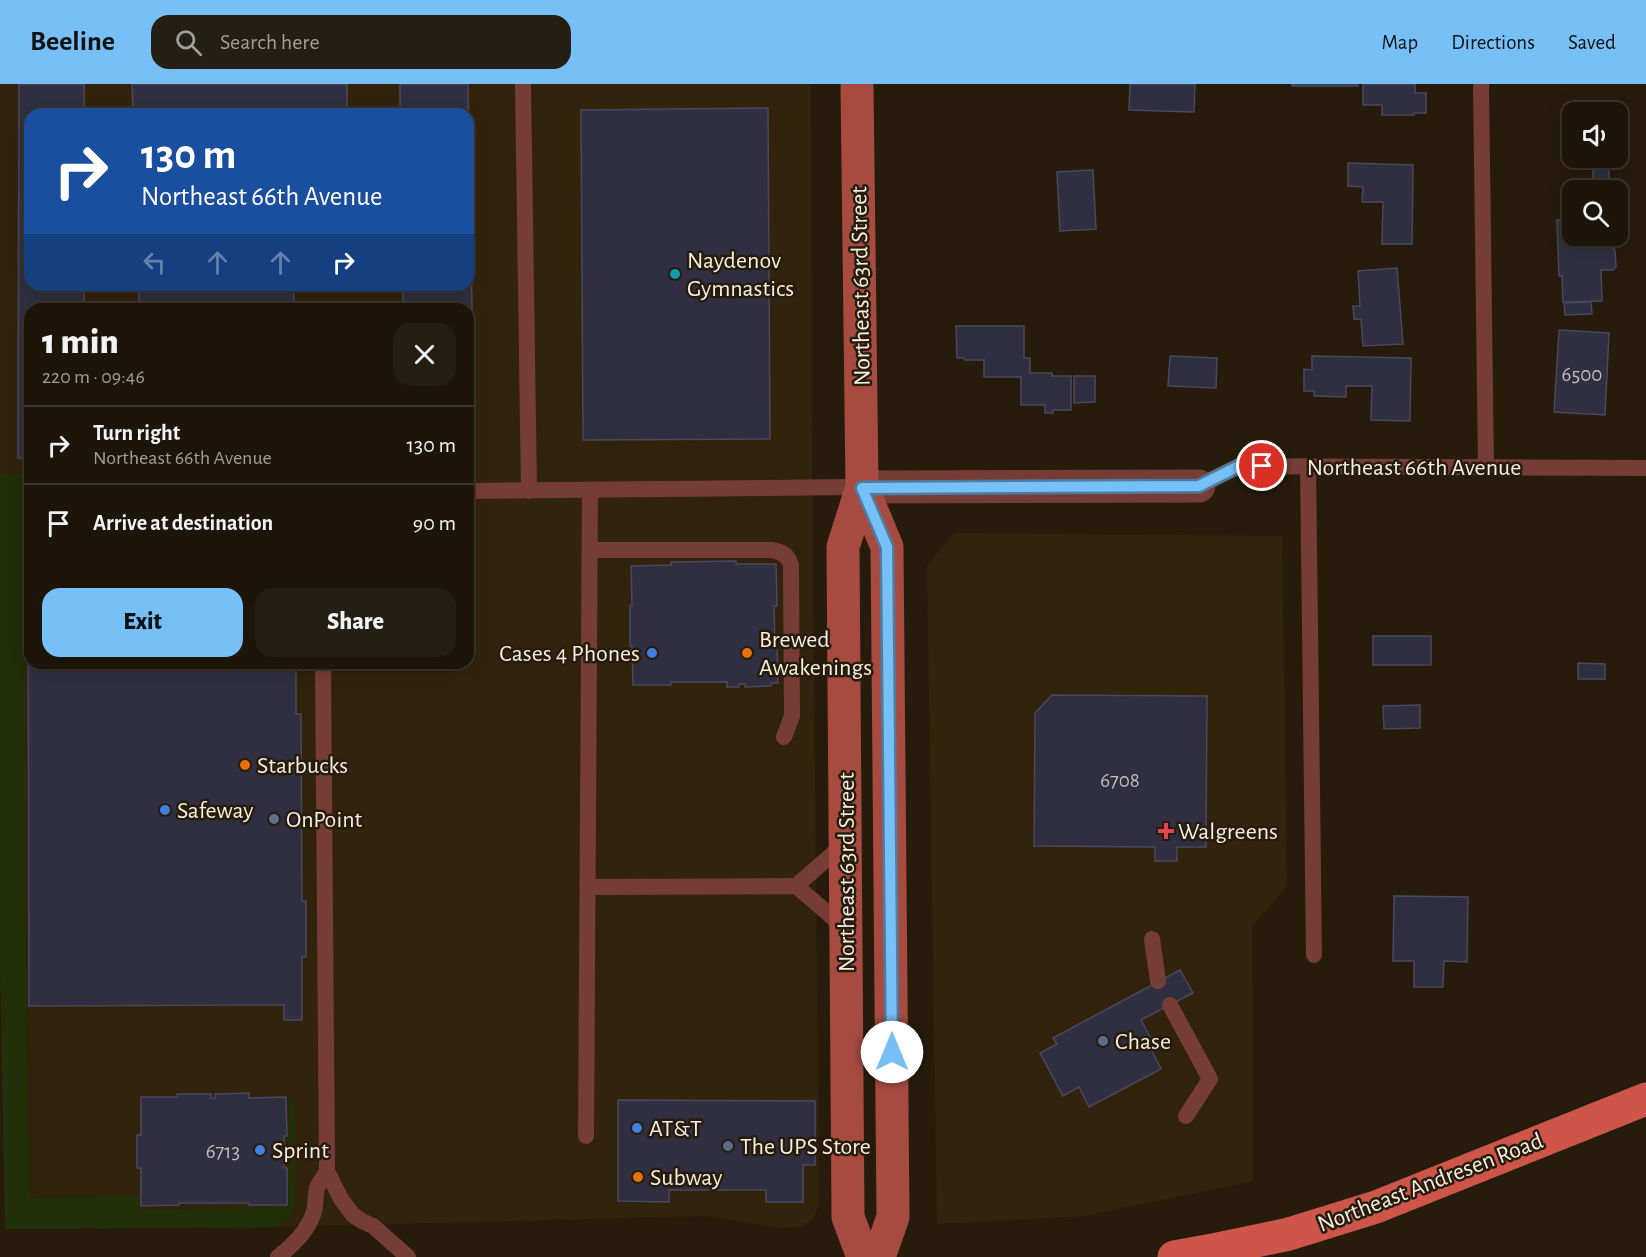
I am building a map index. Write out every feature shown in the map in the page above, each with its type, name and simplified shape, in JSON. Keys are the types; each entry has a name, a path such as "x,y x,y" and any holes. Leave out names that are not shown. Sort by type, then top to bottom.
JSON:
{"main road":[{"name":"Northeast 63rd Street","path":"857,84 862,488 843,547 848,1217 863,1257"},
{"name":"Northeast 63rd Street","path":"862,488 887,547 893,1217 879,1257"},
{"name":"Northeast Andresen Road","path":"1174,1257 1289,1234 1376,1207 1646,1099"}],"street":[{"name":"Northeast 66th Avenue","path":"862,488 1199,486"}],"lane":[{"path":"523,84 529,491"},
{"path":"1481,84 1486,467"},
{"name":"Northeast 66th Avenue","path":"1199,486 1239,466 1646,468"},
{"path":"1308,466 1314,955"},
{"path":"474,491 862,488"},
{"path":"586,1136 590,490"},
{"path":"590,550 771,550 782,552 790,561 791,566 792,716 784,738"},
{"path":"323,669 327,1171 340,1199 354,1215 373,1226 408,1257"},
{"path":"796,886 846,842"},
{"path":"588,887 796,886 846,931"},
{"path":"1152,939 1158,981"},
{"path":"1170,1005 1210,1079 1186,1116"},
{"path":"278,1257 305,1231 314,1211 317,1189 327,1171"}],"shaded area":[{"path":"0,84 811,84 819,1204 813,1219 798,1228 773,1227 706,1216 275,1227 5,1229 0,965"},
{"path":"955,533 1282,536 1287,886 1252,926 1253,1181 1085,1216 937,1224 927,565"}],"green space":[{"path":"0,474 24,474 26,1012 30,1198 139,1196 141,1210 288,1206 289,1100 296,1100 295,1203 288,1218 275,1227 5,1229 0,965"}],"building":[{"path":"19,84 84,84 84,108 24,108 24,291 84,291 84,303 24,303 24,458 18,458"},
{"path":"132,84 347,84 347,108 133,108"},
{"path":"400,84 468,84 468,108 400,108"},
{"path":"1130,84 1195,84 1194,112 1129,110"},
{"path":"1292,84 1358,84 1358,86 1292,86"},
{"path":"1363,84 1415,84 1415,93 1426,93 1426,113 1382,115 1382,105 1363,105"},
{"name":"Naydenov Gymnastics","path":"768,108 770,439 583,440 581,110"},
{"path":"1348,163 1413,165 1412,244 1382,244 1383,202 1362,202 1363,187 1348,186"},
{"path":"1593,168 1609,168 1609,180 1593,180"},
{"path":"1093,170 1096,229 1060,231 1057,172"},
{"path":"1557,220 1562,220 1562,246 1600,246 1612,247 1615,250 1616,267 1613,270 1601,270 1602,301 1563,302 1562,276 1559,276"},
{"path":"1397,268 1403,344 1363,346 1361,319 1354,319 1353,306 1360,306 1358,271"},
{"path":"139,291 294,291 294,303 139,303"},
{"path":"403,291 472,291 472,303 403,303"},
{"path":"1591,302 1592,314 1565,315 1564,303"},
{"path":"956,326 1024,326 1024,358 1030,358 1030,373 1071,376 1071,410 1053,410 1053,413 1045,413 1045,405 1021,405 1021,377 984,377 984,360 957,358"},
{"path":"1559,330 1609,333 1605,415 1554,412"},
{"path":"1170,356 1217,358 1216,388 1168,386"},
{"path":"1312,356 1411,358 1410,421 1371,420 1372,386 1346,386 1346,397 1314,396 1314,391 1304,391 1304,369 1312,370"},
{"path":"1074,376 1095,376 1095,402 1074,403"},
{"path":"736,561 736,564 776,564 777,606 774,606 778,683 771,683 771,686 745,687 745,684 739,684 739,687 727,687 727,682 633,685 632,646 630,646 631,566 671,565 671,562"},
{"path":"1373,636 1431,636 1431,665 1373,665"},
{"path":"1578,663 1605,664 1605,679 1578,679"},
{"name":"Safeway","path":"28,669 296,669 296,714 301,714 302,901 306,901 306,957 302,957 302,1020 284,1020 284,1005 29,1006"},
{"name":"Walgreens","path":"1052,695 1207,696 1206,847 1177,847 1177,861 1155,861 1155,847 1034,846 1035,713"},
{"path":"1420,705 1420,728 1384,729 1383,706"},
{"path":"1394,896 1468,897 1467,962 1444,961 1443,987 1414,987 1414,961 1393,961"},
{"name":"Chase","path":"1180,970 1193,993 1141,1020 1155,1046 1151,1049 1161,1069 1089,1107 1079,1087 1063,1096 1040,1053 1057,1044 1053,1038"},
{"path":"249,1093 249,1098 286,1097 287,1136 284,1136 284,1168 287,1168 287,1205 179,1203 179,1205 141,1206 141,1168 137,1168 137,1135 141,1135 141,1097 211,1094 211,1098 215,1098 215,1094"},
{"path":"618,1100 815,1101 815,1165 803,1165 803,1202 766,1202 766,1190 669,1190 669,1202 618,1201"}],"place":[{"name":"Naydenov Gymnastics","path":"675,274"},
{"name":"Cases 4 Phones","path":"652,653"},
{"name":"Brewed Awakenings","path":"747,653"},
{"name":"Starbucks","path":"245,765"},
{"name":"Safeway","path":"165,810"},
{"name":"OnPoint","path":"274,819"},
{"name":"Walgreens","path":"1166,831"},
{"name":"Chase","path":"1103,1041"},
{"name":"AT&T","path":"637,1128"},
{"name":"The UPS Store","path":"728,1146"},
{"name":"Sprint","path":"260,1150"},
{"name":"Subway","path":"638,1177"}],"route":[{"path":"892,1052 887,547 862,488 1199,486 1239,466 1262,466"}]}
